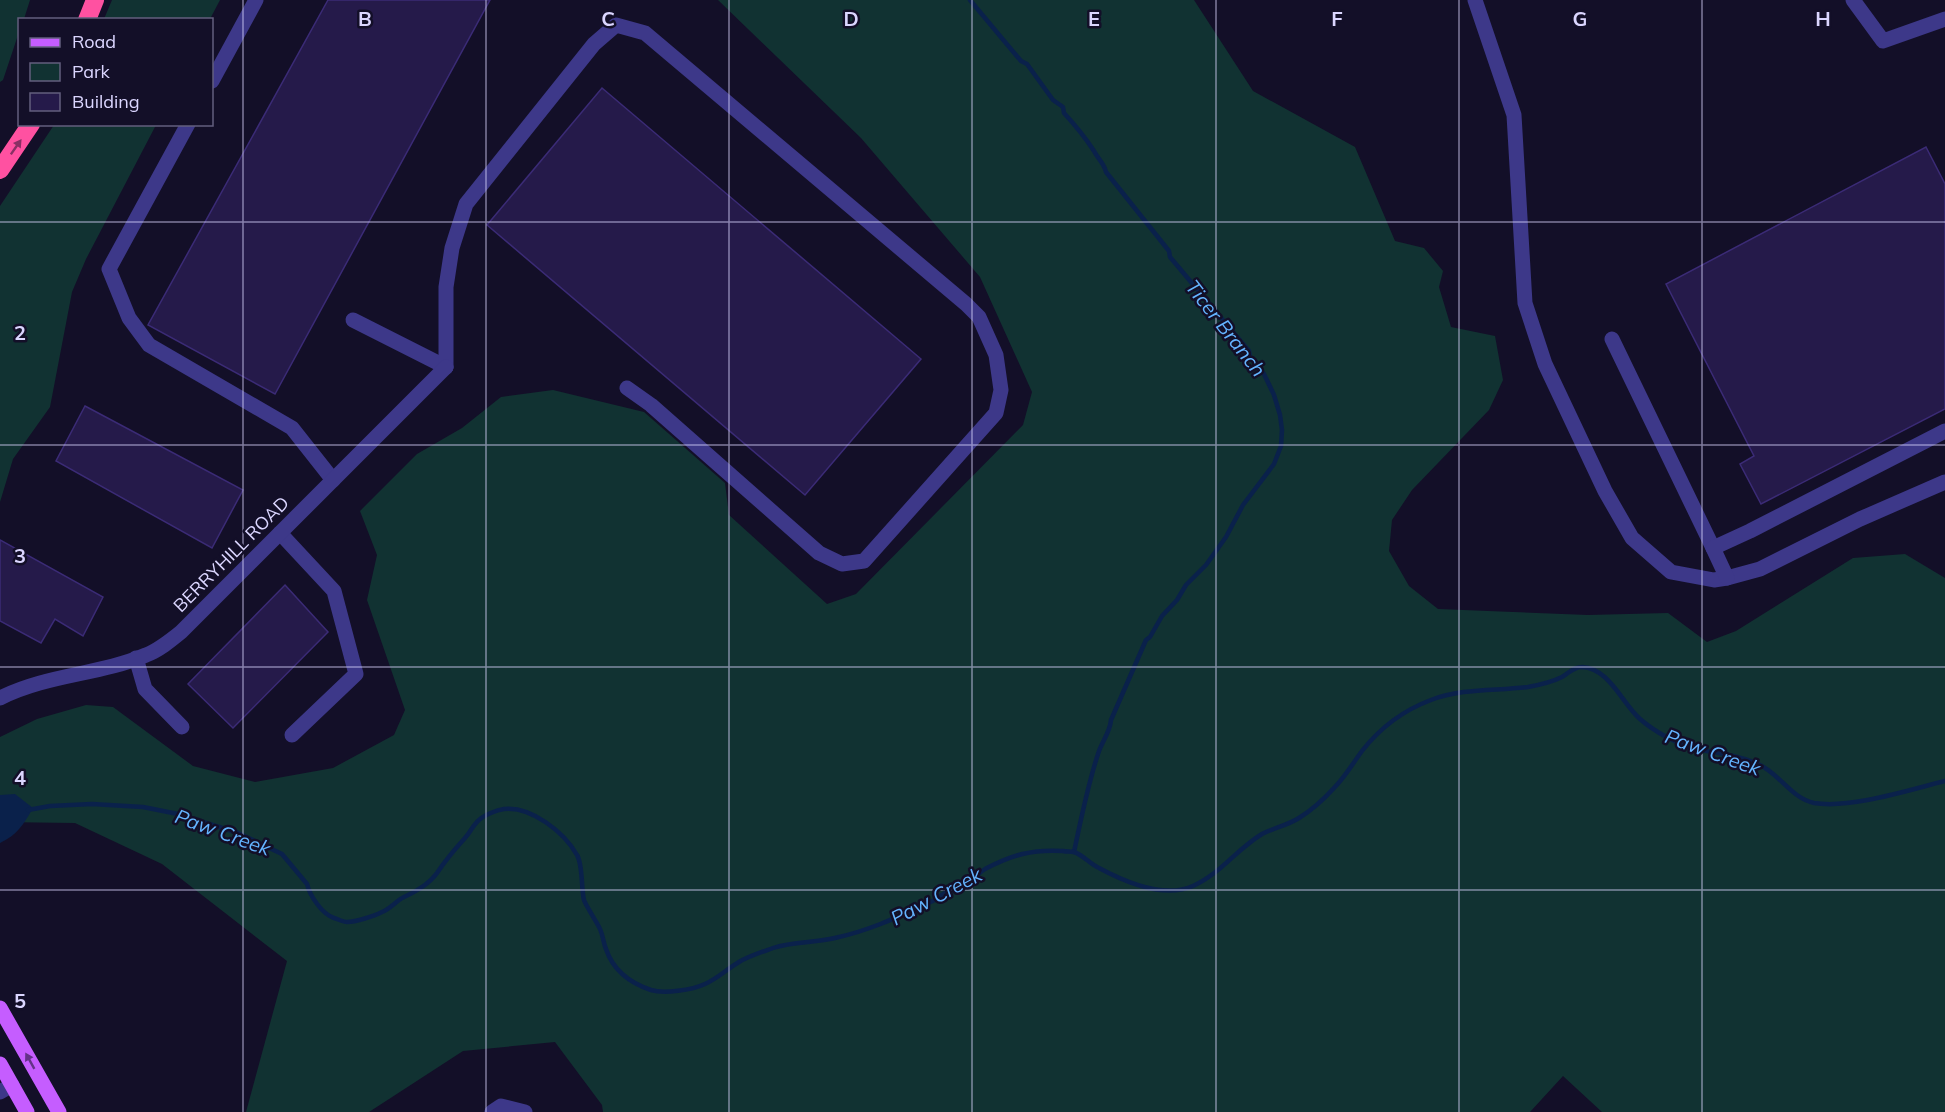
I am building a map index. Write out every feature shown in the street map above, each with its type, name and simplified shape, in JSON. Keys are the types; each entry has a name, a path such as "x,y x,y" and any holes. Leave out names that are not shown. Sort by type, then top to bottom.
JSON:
{"highway":[{"path":"88,18 95,0"},
{"path":"0,170 30,126"}],"main road":[{"path":"0,1008 59,1112"},
{"path":"0,1064 6,1088 27,1112"}],"street":[{"path":"213,79 256,0"},
{"path":"1475,0 1514,115 1525,303 1545,364 1605,491 1632,538 1671,572 1714,580 1726,578 1760,569 1860,519 1945,482"},
{"path":"1853,0 1883,41 1945,19"},
{"path":"353,320 446,367 446,287 452,248 466,204 594,44 616,25 645,33 966,304 979,317 996,355 1001,390 996,413 864,561 842,564 819,553 651,405 627,388"},
{"path":"187,126 109,269 129,318 149,345 292,428 333,480"},
{"path":"1612,339 1726,578"},
{"name":"BERRYHILL ROAD","path":"0,698 32,684 136,658 163,646 181,632 446,367"},
{"path":"1713,548 1945,431"},
{"path":"280,532 334,591 356,674 292,735"},
{"path":"136,658 145,689 182,727"},
{"path":"492,1112 501,1106 525,1112"}],"green space":[{"path":"0,0 30,0 24,18 18,18 18,35 3,80 0,82"},
{"path":"112,0 220,0 211,18 104,18"},
{"path":"718,0 1194,0 1253,91 1355,147 1395,241 1424,248 1443,271 1439,287 1451,327 1495,336 1503,380 1489,410 1412,490 1392,520 1389,551 1409,586 1438,609 1588,615 1668,613 1707,642 1736,631 1853,558 1905,554 1945,578 1945,1112 1602,1112 1563,1076 1530,1112 603,1112 602,1105 555,1042 463,1051 369,1112 246,1112 287,961 162,864 75,823 0,822 0,737 37,719 86,705 113,707 193,766 255,782 333,768 394,735 405,710 367,600 377,555 360,511 417,454 462,428 501,397 553,390 644,412 725,483 729,515 827,604 856,594 1023,425 1032,392 980,277 861,138"},
{"path":"53,126 155,126 86,259 72,292 50,407 13,459 0,502 0,206"}],"water":[{"path":"15,794 33,808 20,828 0,843 0,795"}],"building":[{"path":"328,0 490,0 275,394 148,325"},
{"path":"602,88 921,359 805,495 487,225"},
{"path":"1926,147 1945,184 1945,409 1761,504 1740,464 1754,456 1666,284"},
{"path":"85,406 243,490 212,548 56,461"},
{"path":"0,540 103,597 83,636 55,619 41,643 0,621"},
{"path":"285,585 328,632 233,728 188,684"}],"waterway":[{"name":"Ticer Branch","path":"970,0 1021,61 1027,64 1053,100 1063,107 1064,113 1087,141 1106,172 1169,251 1170,257 1249,351 1250,357 1264,374 1274,395 1282,430 1281,446 1274,464 1243,505 1226,537 1206,565 1186,585 1146,640 1099,751 1074,852"},
{"name":"Paw Creek","path":"28,810 50,806 92,804 143,807 178,814 238,833 282,854 307,884 321,909 330,916 347,922 385,911 426,884 484,816 504,809 525,812 546,822 564,838 577,855 584,900 600,930 613,963 623,975 636,984 663,992 686,990 705,984 743,960 773,948 849,935 874,926 937,899 995,864 1032,852 1074,852 1109,873 1133,883 1157,890 1182,890 1212,875 1262,834 1295,820 1313,808 1338,784 1377,735 1411,709 1455,693 1541,684 1558,679 1579,667 1600,673 1633,712 1659,733 1689,747 1735,756 1758,764 1798,796 1814,803 1862,801 1945,781"}]}
